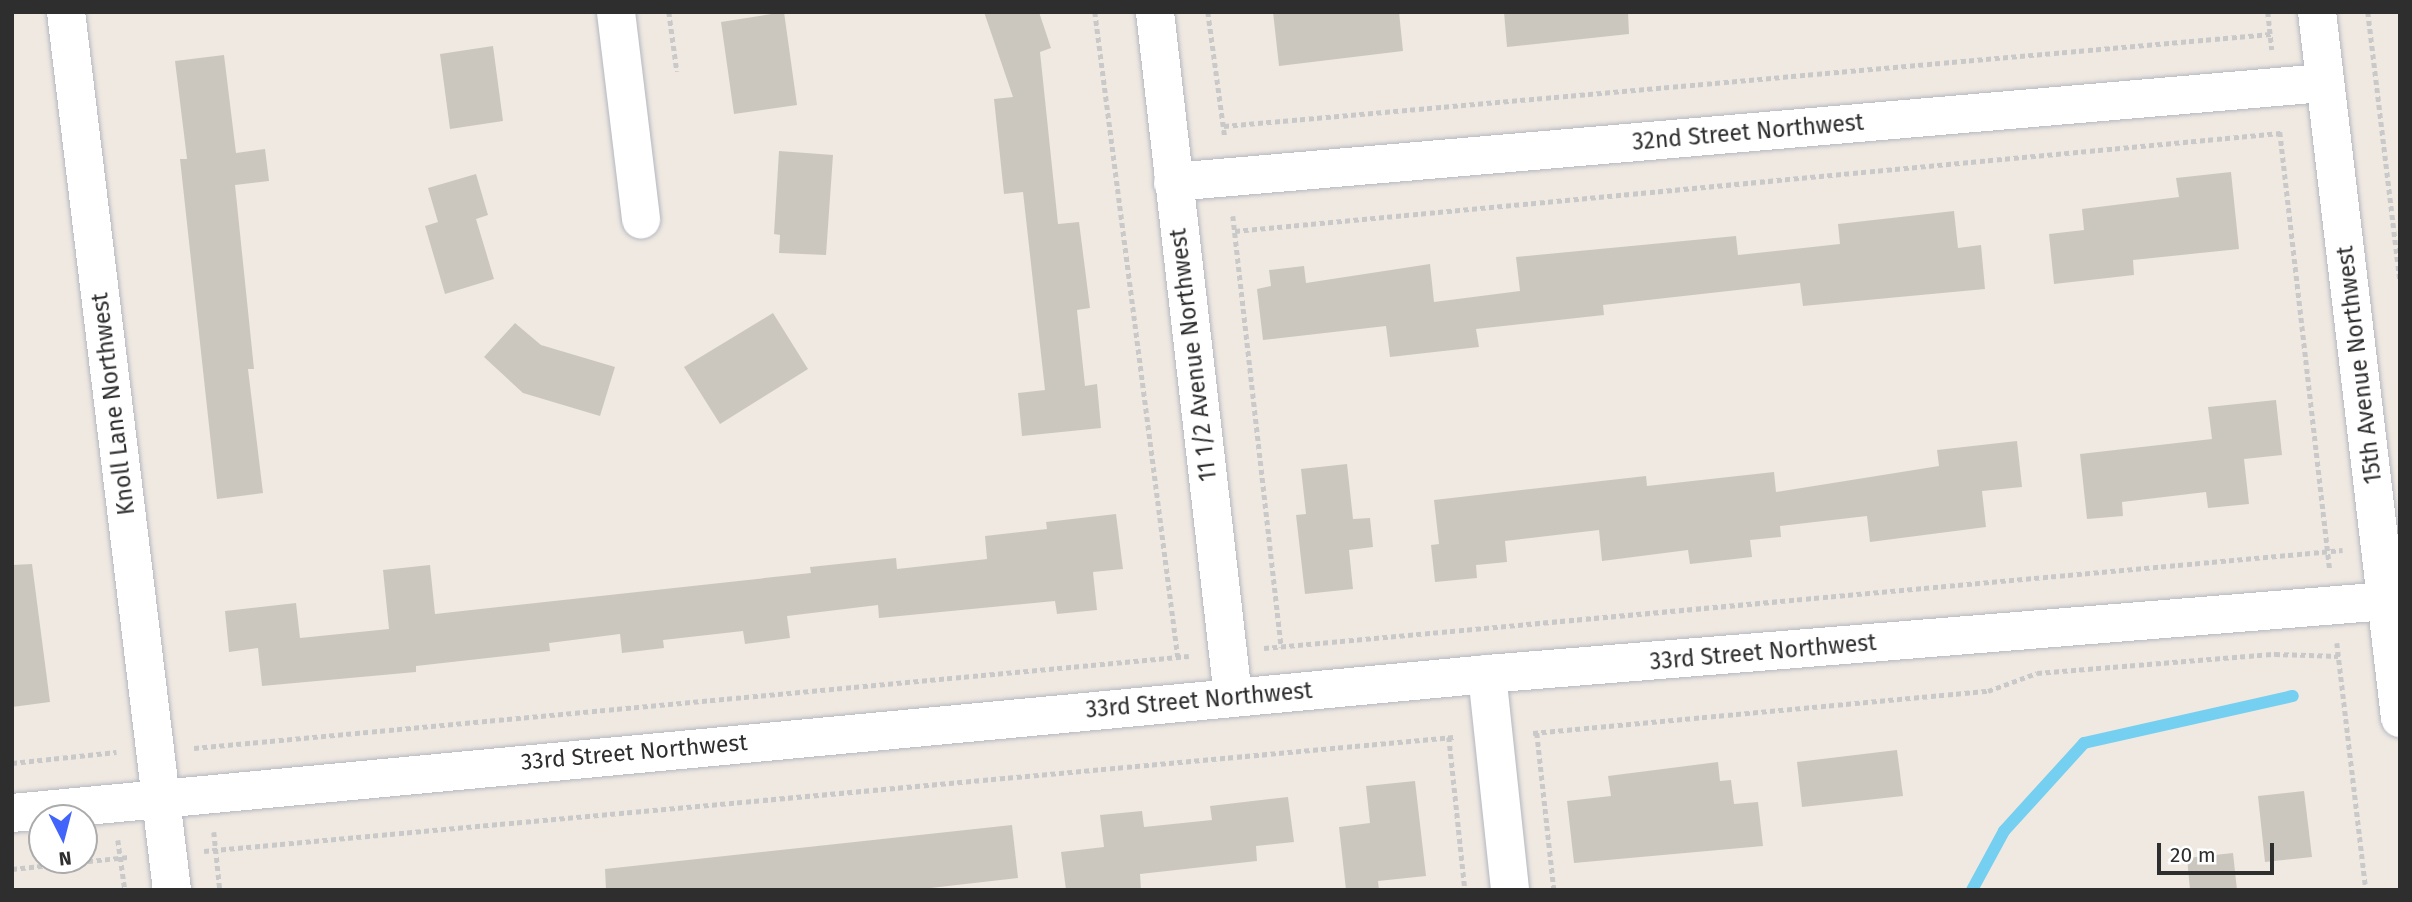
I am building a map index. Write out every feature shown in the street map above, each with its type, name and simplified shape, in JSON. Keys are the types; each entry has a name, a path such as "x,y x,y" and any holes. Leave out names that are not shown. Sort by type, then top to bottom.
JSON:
{"street":[{"name":"Knoll Lane Northwest","path":"66,12 172,890"},
{"path":"615,12 641,219"},
{"name":"11 1/2 Avenue Northwest","path":"1155,12 1233,697"},
{"name":"15th Avenue Northwest","path":"2316,12 2400,719"},
{"name":"32nd Street Northwest","path":"1173,182 2324,83"},
{"name":"33rd Street Northwest","path":"12,813 161,796 1487,674 2386,601"},
{"path":"1487,674 1510,890"}],"path":[{"path":"669,12 677,71"},
{"path":"207,747 1178,657 1095,12"},
{"path":"1208,12 1223,126 2271,34 2268,12"},
{"path":"2368,12 2400,279"},
{"path":"2280,133 2329,552 1281,647 1235,231 2280,133"},
{"path":"1554,890 1537,733 1988,691 2037,673 2275,654 2338,656 2366,890"},
{"path":"220,890 216,850 1449,737 1465,890"},
{"path":"12,763 101,753"},
{"path":"12,869 121,857 125,890"}],"building":[{"path":"784,12 797,105 734,114 721,22"},
{"path":"984,12 1039,12 1051,48 1040,52 1058,224 1079,222 1090,308 1077,310 1085,386 1097,384 1101,428 1022,436 1018,393 1045,390 1023,192 1004,194 994,99 1013,97"},
{"path":"1273,12 1399,12 1403,51 1279,66"},
{"path":"1504,12 1628,12 1629,34 1507,47"},
{"path":"493,46 503,121 450,129 440,54"},
{"path":"224,55 236,153 265,149 269,181 235,185 254,369 248,369 263,493 217,499 180,159 187,159 175,61"},
{"path":"779,151 833,155 826,255 779,253 780,235 774,234"},
{"path":"2231,172 2239,249 2133,260 2134,275 2054,284 2049,234 2084,230 2082,209 2179,197 2176,178"},
{"path":"476,174 488,215 476,219 494,279 445,294 425,226 438,222 428,188"},
{"path":"1954,211 1958,248 1981,245 1985,289 1803,306 1800,283 1603,305 1604,315 1476,329 1479,347 1390,357 1386,326 1263,340 1257,289 1271,286 1269,270 1304,266 1306,283 1430,264 1434,302 1520,291 1516,257 1736,236 1738,255 1840,244 1838,224"},
{"path":"773,313 808,369 720,424 684,367"},
{"path":"515,323 541,345 615,367 600,416 523,393 484,357"},
{"path":"2276,400 2282,455 2244,459 2249,504 2208,508 2206,492 2122,502 2123,516 2087,519 2080,454 2212,439 2208,407"},
{"path":"2017,441 2022,487 1982,491 1986,527 1870,542 1867,516 1780,526 1781,537 1750,540 1752,557 1690,564 1688,550 1602,561 1599,530 1505,541 1507,562 1476,565 1477,578 1435,582 1431,545 1439,544 1434,500 1646,476 1647,486 1774,472 1776,492 1939,466 1937,450"},
{"path":"1347,464 1353,519 1370,518 1373,547 1349,550 1353,589 1305,594 1296,515 1306,514 1301,469"},
{"path":"1116,514 1123,569 1093,572 1097,610 1057,614 1055,601 879,618 878,605 787,616 790,638 745,644 743,631 663,640 664,648 622,653 620,634 549,643 550,651 416,666 416,672 262,686 258,648 229,652 225,611 296,603 300,638 389,629 383,570 430,565 435,614 811,573 810,567 896,558 897,569 987,559 985,536 1047,529 1046,522"},
{"path":"32,564 50,702 12,707 12,565"},
{"path":"1897,750 1903,796 1802,807 1797,762"},
{"path":"1718,762 1720,781 1731,780 1734,804 1758,802 1763,846 1574,863 1567,801 1611,796 1608,776"},
{"path":"1415,781 1426,876 1378,881 1379,890 1346,890 1339,827 1370,823 1366,786"},
{"path":"2304,791 2312,857 2265,862 2258,796"},
{"path":"1288,797 1294,842 1256,846 1257,861 1140,874 1141,890 1066,890 1061,852 1104,847 1100,815 1142,811 1144,827 1212,820 1210,806"},
{"path":"1012,825 1018,878 913,890 606,890 605,869"},
{"path":"2233,853 2237,890 2190,890 2187,858"}],"waterway":[{"path":"1972,890 2004,831 2084,743 2293,696"}]}
